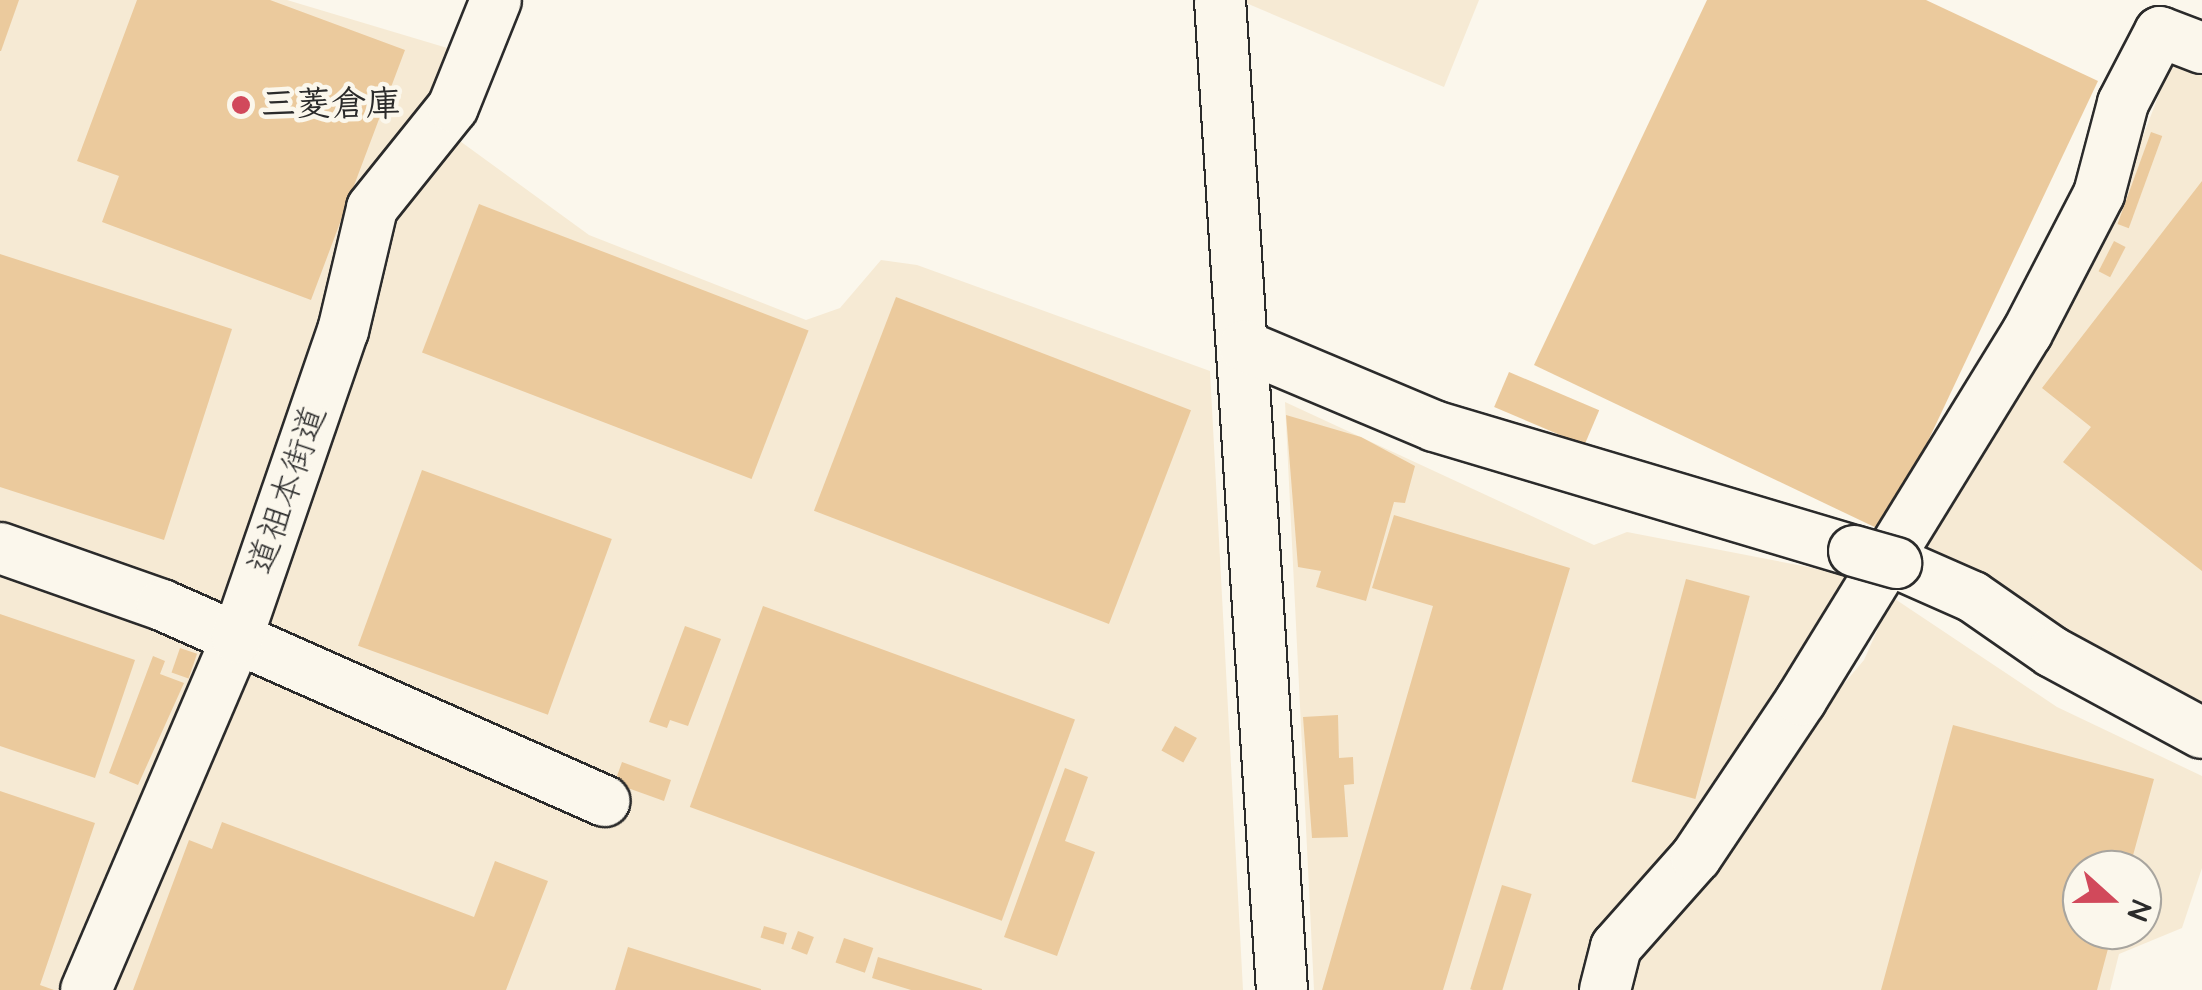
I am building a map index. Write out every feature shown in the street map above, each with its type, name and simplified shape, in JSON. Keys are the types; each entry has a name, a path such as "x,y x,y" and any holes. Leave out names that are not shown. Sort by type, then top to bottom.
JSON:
{"street":[{"name":"道祖本街道","path":"86,990 237,638 343,332 372,208 453,107 496,0"},
{"path":"1220,0 1282,990"},
{"path":"1604,990 1616,947 1696,857 1756,757 1802,700 2027,333 2099,194 2124,103 2160,32 2202,48"},
{"path":"1244,346 1434,426 1875,557 1973,597 2052,652 2202,733"},
{"path":"0,548 237,638 604,801"}],"shaded area":[{"path":"0,0 287,0 454,50 453,136 589,235 806,320 840,308 881,260 917,265 1210,371 1243,990 0,990"},
{"path":"1239,0 1479,0 1444,87"},
{"path":"2175,52 2202,62 2202,715 2026,613 1999,584 1920,543 2006,415 2104,239"},
{"path":"1285,402 1594,545 1627,532 1855,576 1595,990 1314,990"},
{"path":"1892,597 2057,707 2202,776 2202,868 2182,928 2162,936 2162,850 2062,850 2062,950 2129,950 2119,954 2110,990 1630,990 1633,963 1763,779 1864,660"}],"building":[{"path":"0,0 19,0 1,51 0,51"},
{"name":"三菱倉庫","path":"137,0 270,0 405,50 311,300 102,222 119,176 77,161"},
{"path":"1707,0 1926,0 2098,81 1885,532 1534,365"},
{"path":"2151,132 2162,136 2129,228 2117,224"},
{"path":"2202,181 2202,571 2063,462 2091,427 2042,388"},
{"path":"479,204 809,331 752,479 422,352"},
{"path":"2114,241 2126,247 2110,277 2099,271"},
{"path":"0,254 232,329 164,540 0,487"},
{"path":"896,297 1191,410 1109,624 814,511"},
{"path":"1509,372 1599,410 1584,445 1494,407"},
{"path":"1286,415 1361,437 1415,466 1405,503 1394,502 1366,601 1316,587 1321,571 1298,567"},
{"path":"422,470 612,539 548,715 358,646"},
{"path":"1394,515 1570,568 1443,990 1322,990 1433,606 1372,588"},
{"path":"1686,579 1750,596 1695,799 1632,782"},
{"path":"763,606 1075,720 1002,921 690,807"},
{"path":"0,614 135,660 95,778 0,746"},
{"path":"685,626 721,639 688,726 670,720 667,728 649,722"},
{"path":"180,648 197,654 189,678 172,673"},
{"path":"153,656 165,661 160,674 184,683 138,785 109,773"},
{"path":"1338,715 1339,758 1353,757 1354,784 1344,785 1348,837 1312,838 1303,717"},
{"path":"1953,725 2154,779 2134,850 2062,850 2062,950 2108,950 2097,990 1881,990"},
{"path":"1175,726 1197,738 1183,763 1161,750"},
{"path":"622,762 671,780 664,801 625,787 617,776"},
{"path":"1065,768 1088,777 1065,841 1095,852 1057,956 1004,937"},
{"path":"0,791 95,823 40,985 54,990 0,990"},
{"path":"222,822 474,917 495,861 548,881 506,990 133,990 189,840 212,849"},
{"path":"1502,885 1532,894 1502,990 1470,989"},
{"path":"764,926 787,933 783,944 760,937"},
{"path":"798,931 814,937 807,955 791,949"},
{"path":"844,938 873,948 865,973 836,963"},
{"path":"628,947 761,989 761,990 615,990"},
{"path":"878,957 982,990 911,990 872,978"}],"place":[{"name":"三菱倉庫","path":"241,105"}]}
